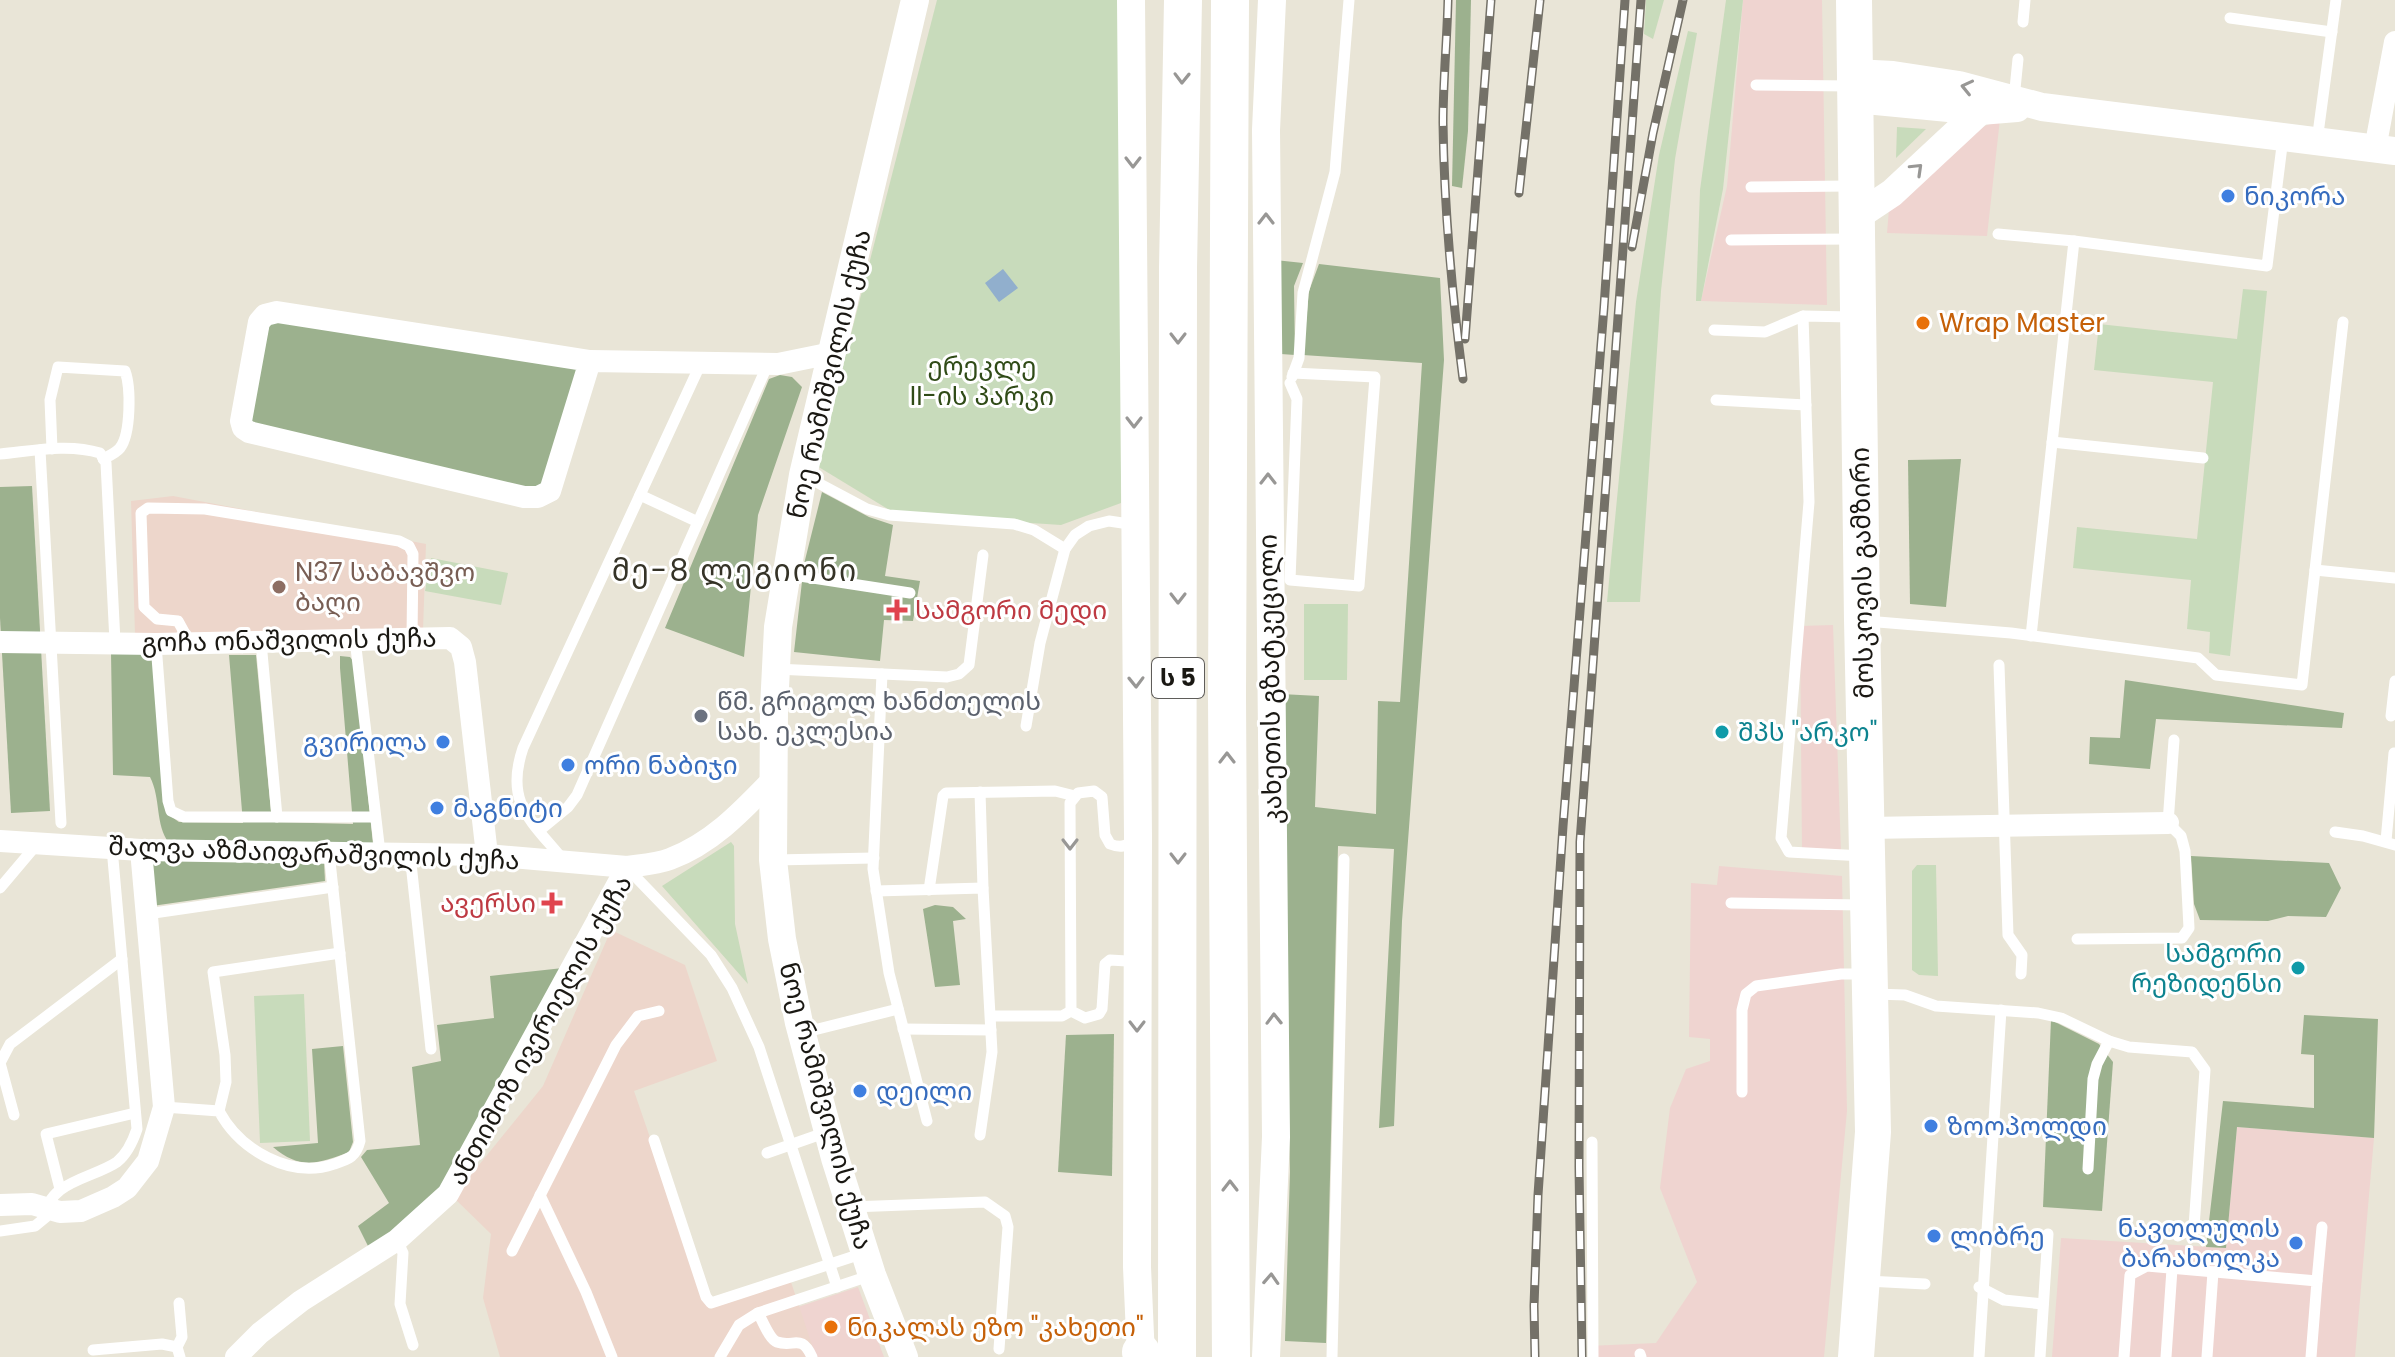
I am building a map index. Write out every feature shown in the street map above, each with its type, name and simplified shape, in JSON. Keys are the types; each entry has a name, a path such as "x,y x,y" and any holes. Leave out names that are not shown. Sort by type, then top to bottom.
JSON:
{"highway":[{"name":"ს 5","path":"1151,1356 1183,0"},
{"name":"კახეთის გზატკეცილი","path":"1230,0 1227,697 1231,1357"},
{"path":"1231,1320 1241,1357"}],"main road":[{"name":"მოსკოვის გამზირი","path":"1854,0 1862,620 1873,1132 1855,1350"}],"street":[{"name":"ნოე რამიშვილის ქუჩა","path":"904,1357 869,1264 828,1132 782,939 773,860 776,669 778,627 786,574 803,475 915,0"},
{"path":"1131,0 1138,836 1137,1267 1151,1356"},
{"name":"კახეთის გზატკეცილი","path":"1266,1357 1276,1137 1283,382 1266,130 1272,0"},
{"path":"1855,86 1893,75 1934,81 2042,107 2385,150 2395,42"},
{"path":"1855,86 1980,111 2042,107"},
{"path":"1856,214 1892,193 1980,111"},
{"path":"590,361 550,491 538,497 524,497 249,432 243,428 241,421 259,322 265,315 277,312 590,361 768,364 806,360 832,353"},
{"name":"გოჩა ონაშვილის ქუჩა","path":"0,642 156,644 450,638 461,647 487,855"},
{"name":"ანთიმოზ ივერიელის ქუჩა","path":"236,1357 260,1333 301,1301 397,1240 457,1182 627,867 668,860 694,848 734,819 774,778"},
{"path":"1867,842 2003,827 2168,823"},
{"name":"შალვა აზმაიფარაშვილის ქუჩა","path":"0,841 141,850 487,855 627,867"},
{"path":"0,1205 32,1204 60,1212 81,1211 127,1188 148,1161 164,1107 141,850"}],"lane":[{"path":"1283,382 1299,358 1303,293 1335,172 1349,0"},
{"path":"2023,22 2025,0"},
{"path":"2317,141 2336,0"},
{"path":"2230,18 2332,32"},
{"path":"2014,99 2018,59"},
{"path":"1756,85 1855,86"},
{"path":"1998,234 2267,266 2283,136"},
{"path":"1751,187 1856,214"},
{"path":"1731,240 1856,214"},
{"path":"2031,636 2074,241"},
{"path":"1803,316 1809,502 1781,838 1789,852 1867,842"},
{"path":"1714,330 1765,332 1803,316 1858,317"},
{"path":"1862,620 1948,626 2198,658 2216,675 2302,685 2343,322"},
{"path":"566,862 522,807 516,787 516,770 523,748 701,363"},
{"path":"540,830 568,807 577,795 768,364"},
{"path":"61,823 46,450 50,400 58,367 125,371 130,385 125,437 121,446 103,459"},
{"path":"1375,377 1359,586 1290,580 1297,399 1283,382 1375,377"},
{"path":"1716,400 1806,405"},
{"path":"2052,442 2203,458"},
{"path":"0,454 85,448 100,453 106,463 115,642"},
{"path":"803,475 867,509 889,515 1014,524 1034,530 1065,549"},
{"path":"640,495 698,522"},
{"path":"183,643 184,632 178,621 157,619 144,607 141,513 148,508 205,509 399,541 409,546 413,554 412,638"},
{"path":"1026,726 1040,643 1065,549 1075,535 1089,526 1109,521 1129,524 1135,531"},
{"path":"776,669 947,677 959,674 969,665 983,555"},
{"path":"2315,570 2395,578"},
{"path":"786,574 910,593"},
{"path":"355,639 380,853"},
{"path":"261,642 277,817"},
{"path":"156,644 171,811 184,817 375,817"},
{"path":"1999,665 2008,935 2022,955 2021,974"},
{"path":"882,674 874,858 876,891 898,1009 927,1121"},
{"path":"2391,716 2395,681"},
{"path":"2077,939 2182,938 2189,928 2185,851 2181,836 2168,823 2174,740"},
{"path":"2335,832 2390,843 2394,753"},
{"path":"1071,1011 1070,803 1075,796 1087,790 1094,791 1102,797 1105,835 1110,844 1118,847 1129,844 1138,836"},
{"path":"929,890 943,796 950,792 1055,791 1075,796"},
{"path":"980,792 992,1052 980,1135"},
{"path":"0,888 38,843"},
{"path":"0,1231 35,1226 46,1217 46,1208 60,1189 118,1161 137,1129 112,848"},
{"path":"329,852 333,887 360,1141 352,1158 321,1169 290,1166 260,1154 229,1131 219,1111 226,1082 225,1055 213,972 340,953"},
{"path":"410,854 431,1049"},
{"path":"773,860 874,858"},
{"path":"1332,1357 1344,859"},
{"path":"627,867 711,955 732,988 759,1047 837,1287"},
{"path":"147,914 333,887"},
{"path":"876,891 983,888"},
{"path":"1731,903 1868,905"},
{"path":"14,1115 0,1063 10,1044 122,959"},
{"path":"1071,1011 1085,1018 1099,1014 1105,964 1110,960 1127,961 1137,973"},
{"path":"1742,1092 1742,1010 1746,994 1756,986 1841,974 1936,1006 2061,1018 2129,1047 2192,1052 2205,1070 2194,1227 2178,1236"},
{"path":"802,1033 898,1009"},
{"path":"1979,1357 2001,1010"},
{"path":"512,1251 616,1045 638,1016 659,1011"},
{"path":"991,1016 1062,1016 1071,1011"},
{"path":"903,1029 991,1030"},
{"path":"2088,1169 2093,1079 2109,1041"},
{"path":"164,1107 219,1111"},
{"path":"60,1189 46,1134 135,1113"},
{"path":"767,1153 828,1132"},
{"path":"654,1140 708,1301 715,1303 830,1264 869,1264"},
{"path":"1592,1142 1593,1357"},
{"path":"540,1195 586,1292 612,1357"},
{"path":"851,1207 985,1202 1005,1216 1008,1227 999,1349"},
{"path":"2311,1357 2322,1227"},
{"path":"2040,1357 2048,1234"},
{"path":"397,1240 403,1253 400,1304 413,1345"},
{"path":"720,1357 739,1325 758,1313 837,1287 869,1264"},
{"path":"2124,1357 2130,1275 2147,1266 2317,1281"},
{"path":"2166,1357 2172,1269"},
{"path":"2207,1357 2213,1272"},
{"path":"1862,1280 1925,1284"},
{"path":"1982,1288 2004,1300 2043,1304"},
{"path":"93,1350 162,1344 178,1352 182,1337 179,1303"},
{"path":"758,1313 773,1340 778,1343 797,1341 806,1346 812,1357"}],"shaded area":[{"path":"1743,0 1822,0 1827,305 1701,301 1727,186"},
{"path":"2000,119 1987,236 1887,233 1889,209 1932,151"},
{"name":"N37 საბავშვო ბაღი","path":"173,496 426,544 423,630 135,634 131,501"},
{"path":"1833,625 1841,852 1802,851 1800,626"},
{"path":"1719,866 1842,876 1847,1111 1824,1357 1589,1357 1588,1346 1656,1343 1697,1282 1660,1188 1670,1108 1686,1069 1710,1061 1710,1039 1689,1037 1691,883 1717,885"},
{"path":"611,930 685,965 717,1061 634,1091 709,1309 791,1282 816,1357 500,1357 483,1298 491,1234 453,1197 543,1086"},
{"name":"ნავთლუღის ბარახოლკა","path":"2237,1127 2374,1138 2355,1357 2052,1357 2061,1238 2226,1248"},
{"path":"858,1287 884,1357 816,1357 798,1307"}],"green space":[{"name":"ერეკლე II-ის პარკი","path":"937,0 1120,0 1121,503 1061,525 896,514 817,466"},
{"path":"1456,0 1471,0 1468,131 1462,188 1452,186"},
{"path":"1646,0 1664,0 1653,39 1644,34"},
{"path":"1726,0 1743,0 1723,189 1701,301 1696,301 1700,190"},
{"path":"1688,31 1697,33 1675,159 1661,291 1640,602 1607,602 1636,302 1659,155"},
{"path":"1897,127 1926,129 1896,158"},
{"path":"1275,260 1303,263 1294,286 1295,355 1281,354"},
{"path":"1319,264 1440,278 1444,360 1402,921 1394,1126 1379,1128 1394,849 1338,846 1326,1343 1285,1341 1290,1172 1281,694 1319,696 1315,807 1376,814 1378,701 1400,702 1422,363 1303,355 1309,291"},
{"path":"2243,289 2267,291 2230,656 2209,653 2210,632 2187,629 2191,580 2073,568 2077,527 2197,539 2213,382 2094,370 2099,324 2237,339"},
{"path":"270,321 579,365 542,486 528,489 253,423 250,419"},
{"path":"780,375 792,377 802,387 758,515 744,657 665,628 769,379"},
{"path":"1961,459 1946,607 1910,604 1908,460"},
{"path":"32,486 50,811 11,813 0,618 0,487"},
{"path":"822,492 869,517 893,525 885,576 920,581 913,621 884,620 880,661 794,652 804,564"},
{"path":"431,558 508,573 501,605 425,591"},
{"path":"1304,604 1348,604 1347,680 1304,680"},
{"path":"152,650 166,813 179,822 243,823 229,655 256,655 272,822 353,824 340,668 340,656 350,657 354,662 373,844 169,843 162,828 150,777 113,775 111,653"},
{"path":"2125,680 2344,713 2342,728 2156,719 2150,769 2089,764 2090,737 2120,738"},
{"path":"731,842 734,846 735,924 748,984 662,886"},
{"path":"154,856 324,862 325,881 152,906 149,866"},
{"path":"2191,856 2329,863 2341,888 2326,917 2288,916 2268,921 2200,920 2194,904"},
{"path":"1917,865 1936,865 1938,976 1919,975 1912,970 1912,871"},
{"path":"935,905 953,907 966,919 953,921 960,985 935,987 923,909"},
{"path":"563,968 445,1187 371,1252 358,1226 389,1203 361,1157 367,1150 420,1145 412,1067 441,1061 437,1025 494,1018 490,976"},
{"path":"304,994 310,1141 260,1143 254,996"},
{"path":"2304,1015 2378,1019 2374,1138 2237,1127 2226,1248 2206,1247 2223,1101 2314,1108 2314,1055 2301,1054"},
{"path":"2051,1020 2099,1044 2113,1062 2102,1211 2043,1207"},
{"path":"1114,1034 1112,1176 1058,1172 1066,1035"},
{"path":"343,1046 353,1142 349,1152 310,1163 292,1159 273,1147 318,1143 312,1049"}],"water":[{"path":"1003,269 1018,288 999,302 985,283"}],"railway":[{"path":"1448,0 1444,155 1449,251 1463,379"},
{"path":"1465,339 1491,0"},
{"path":"1519,193 1540,0"},
{"path":"1535,1357 1538,1195 1625,0"},
{"path":"1582,1357 1580,842 1641,0"},
{"path":"1632,247 1653,133 1683,0"}],"place":[{"name":"ნიკორა","path":"2228,196"},
{"name":"Wrap Master","path":"1923,323"},
{"name":"N37 საბავშვო ბაღი","path":"279,587"},
{"name":"სამგორი მედი","path":"897,610"},
{"name":"წმ. გრიგოლ ხანძთელის სახ. ეკლესია","path":"701,716"},
{"name":"შპს \"არკო\"","path":"1722,732"},
{"name":"გვირილა","path":"443,742"},
{"name":"ორი ნაბიჯი","path":"568,765"},
{"name":"მაგნიტი","path":"437,808"},
{"name":"ავერსი","path":"552,903"},
{"name":"სამგორი რეზიდენსი","path":"2298,968"},
{"name":"დეილი","path":"860,1091"},
{"name":"ზოოპოლდი","path":"1931,1126"},
{"name":"ლიბრე","path":"1934,1236"},
{"name":"ნავთლუღის ბარახოლკა","path":"2296,1243"},
{"name":"ნიკალას ეზო \"კახეთი\"","path":"831,1327"}],"district":[{"name":"მე-8 ლეგიონი","path":"735,571"}]}
